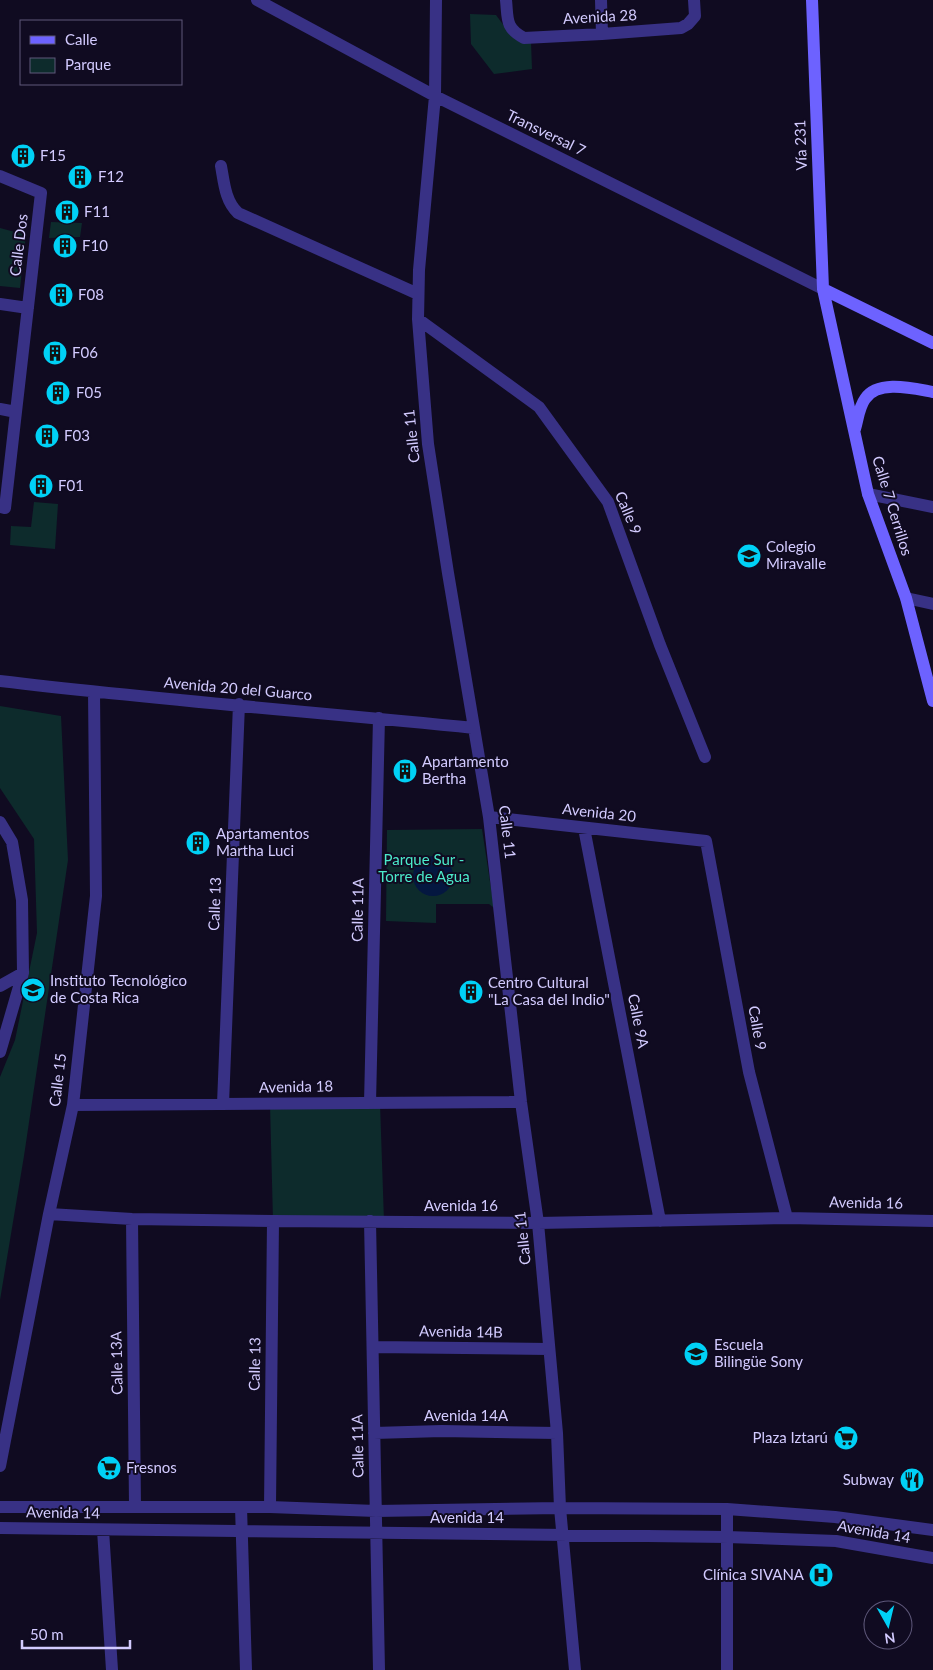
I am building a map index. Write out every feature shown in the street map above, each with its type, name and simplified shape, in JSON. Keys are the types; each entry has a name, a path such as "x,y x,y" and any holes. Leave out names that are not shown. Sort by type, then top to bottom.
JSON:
{"main road":[{"name":"Vía 231","path":"812,0 823,289"},
{"path":"823,289 933,343"},
{"name":"Calle 7 Cerrillos","path":"823,289 868,494 906,598 933,701"},
{"path":"854,434 860,410 866,397 878,390 893,386 933,392"}],"street":[{"name":"Transversal 7","path":"257,0 435,96 823,289"},
{"name":"Calle 11","path":"436,0 435,96 418,270 418,320 428,444 489,817 521,1102 538,1223 557,1433 560,1508 574,1670"},
{"name":"Avenida 28","path":"506,0 508,24 514,32 524,38 681,28 688,24 695,16 694,0"},
{"path":"601,0 602,34"},
{"path":"221,166 226,192 233,209 238,213 418,294"},
{"name":"Calle Dos","path":"0,176 41,194 16,412 2,508"},
{"path":"0,304 28,308"},
{"name":"Calle 9","path":"418,320 539,407 608,502 660,645 705,757"},
{"path":"0,409 16,412"},
{"path":"868,494 933,507"},
{"path":"906,598 933,604"},
{"name":"Avenida 20 del Guarco","path":"0,681 94,692 239,704 474,728"},
{"name":"Calle 15","path":"0,1466 72,1105 96,896 94,692"},
{"name":"Calle 13","path":"223,1104 239,704"},
{"name":"Calle 11A","path":"370,1103 379,718"},
{"name":"Avenida 20","path":"489,817 706,841"},
{"path":"0,822 12,842 22,900 22,973 0,1052"},
{"name":"Calle 9A","path":"584,828 660,1221"},
{"name":"Calle 9","path":"706,841 748,1072 787,1218"},
{"path":"0,986 22,973"},
{"name":"Avenida 18","path":"72,1105 521,1102"},
{"name":"Avenida 16","path":"49,1214 132,1219 272,1221 538,1223 787,1218 933,1221"},
{"name":"Calle 13A","path":"132,1219 135,1506"},
{"name":"Calle 13","path":"270,1507 272,1221"},
{"name":"Calle 11A","path":"370,1221 378,1670"},
{"name":"Avenida 14B","path":"373,1348 549,1349"},
{"name":"Avenida 14A","path":"374,1433 557,1433"},
{"name":"Avenida 14","path":"0,1507 270,1507 376,1510 727,1509 835,1517 933,1530"},
{"path":"241,1508 246,1670"},
{"path":"727,1509 727,1670"},
{"name":"Avenida 14","path":"0,1528 727,1537 836,1541 933,1558"},
{"path":"103,1530 112,1670"}],"green space":[{"path":"470,14 496,15 511,35 531,42 532,69 494,74 471,44"},
{"path":"51,222 82,223 80,237 49,238"},
{"path":"0,228 26,235 20,288 0,286"},
{"path":"34,502 58,504 55,549 10,545 11,526 31,527"},
{"path":"0,706 61,716 68,860 24,1156 0,1300 0,1077 15,1040 37,933 34,839 0,788"},
{"name":"Parque Sur - Torre de Agua","path":"482,829 494,908 489,904 436,904 436,923 386,921 387,830"},
{"path":"380,1103 384,1221 273,1221 270,1104"}],"water":[{"path":"437,856 444,859 450,865 453,876 452,884 444,893 437,896 429,896 422,893 414,884 413,872 416,865 425,857"}],"place":[{"name":"F15","path":"23,156"},
{"name":"F12","path":"80,177"},
{"name":"F11","path":"67,212"},
{"name":"F10","path":"65,246"},
{"name":"F08","path":"61,295"},
{"name":"F06","path":"55,353"},
{"name":"F05","path":"58,393"},
{"name":"F03","path":"47,436"},
{"name":"F01","path":"41,486"},
{"name":"Colegio Miravalle","path":"749,556"},
{"name":"Apartamento Bertha","path":"405,771"},
{"name":"Apartamentos Martha Luci","path":"198,843"},
{"name":"Instituto Tecnológico de Costa Rica","path":"33,990"},
{"name":"Centro Cultural \"La Casa del Indio\"","path":"471,992"},
{"name":"Escuela Bilingüe Sony","path":"696,1354"},
{"name":"Plaza Iztarú","path":"846,1438"},
{"name":"Fresnos","path":"109,1468"},
{"name":"Subway","path":"912,1480"},
{"name":"Clínica SIVANA","path":"821,1575"}]}
